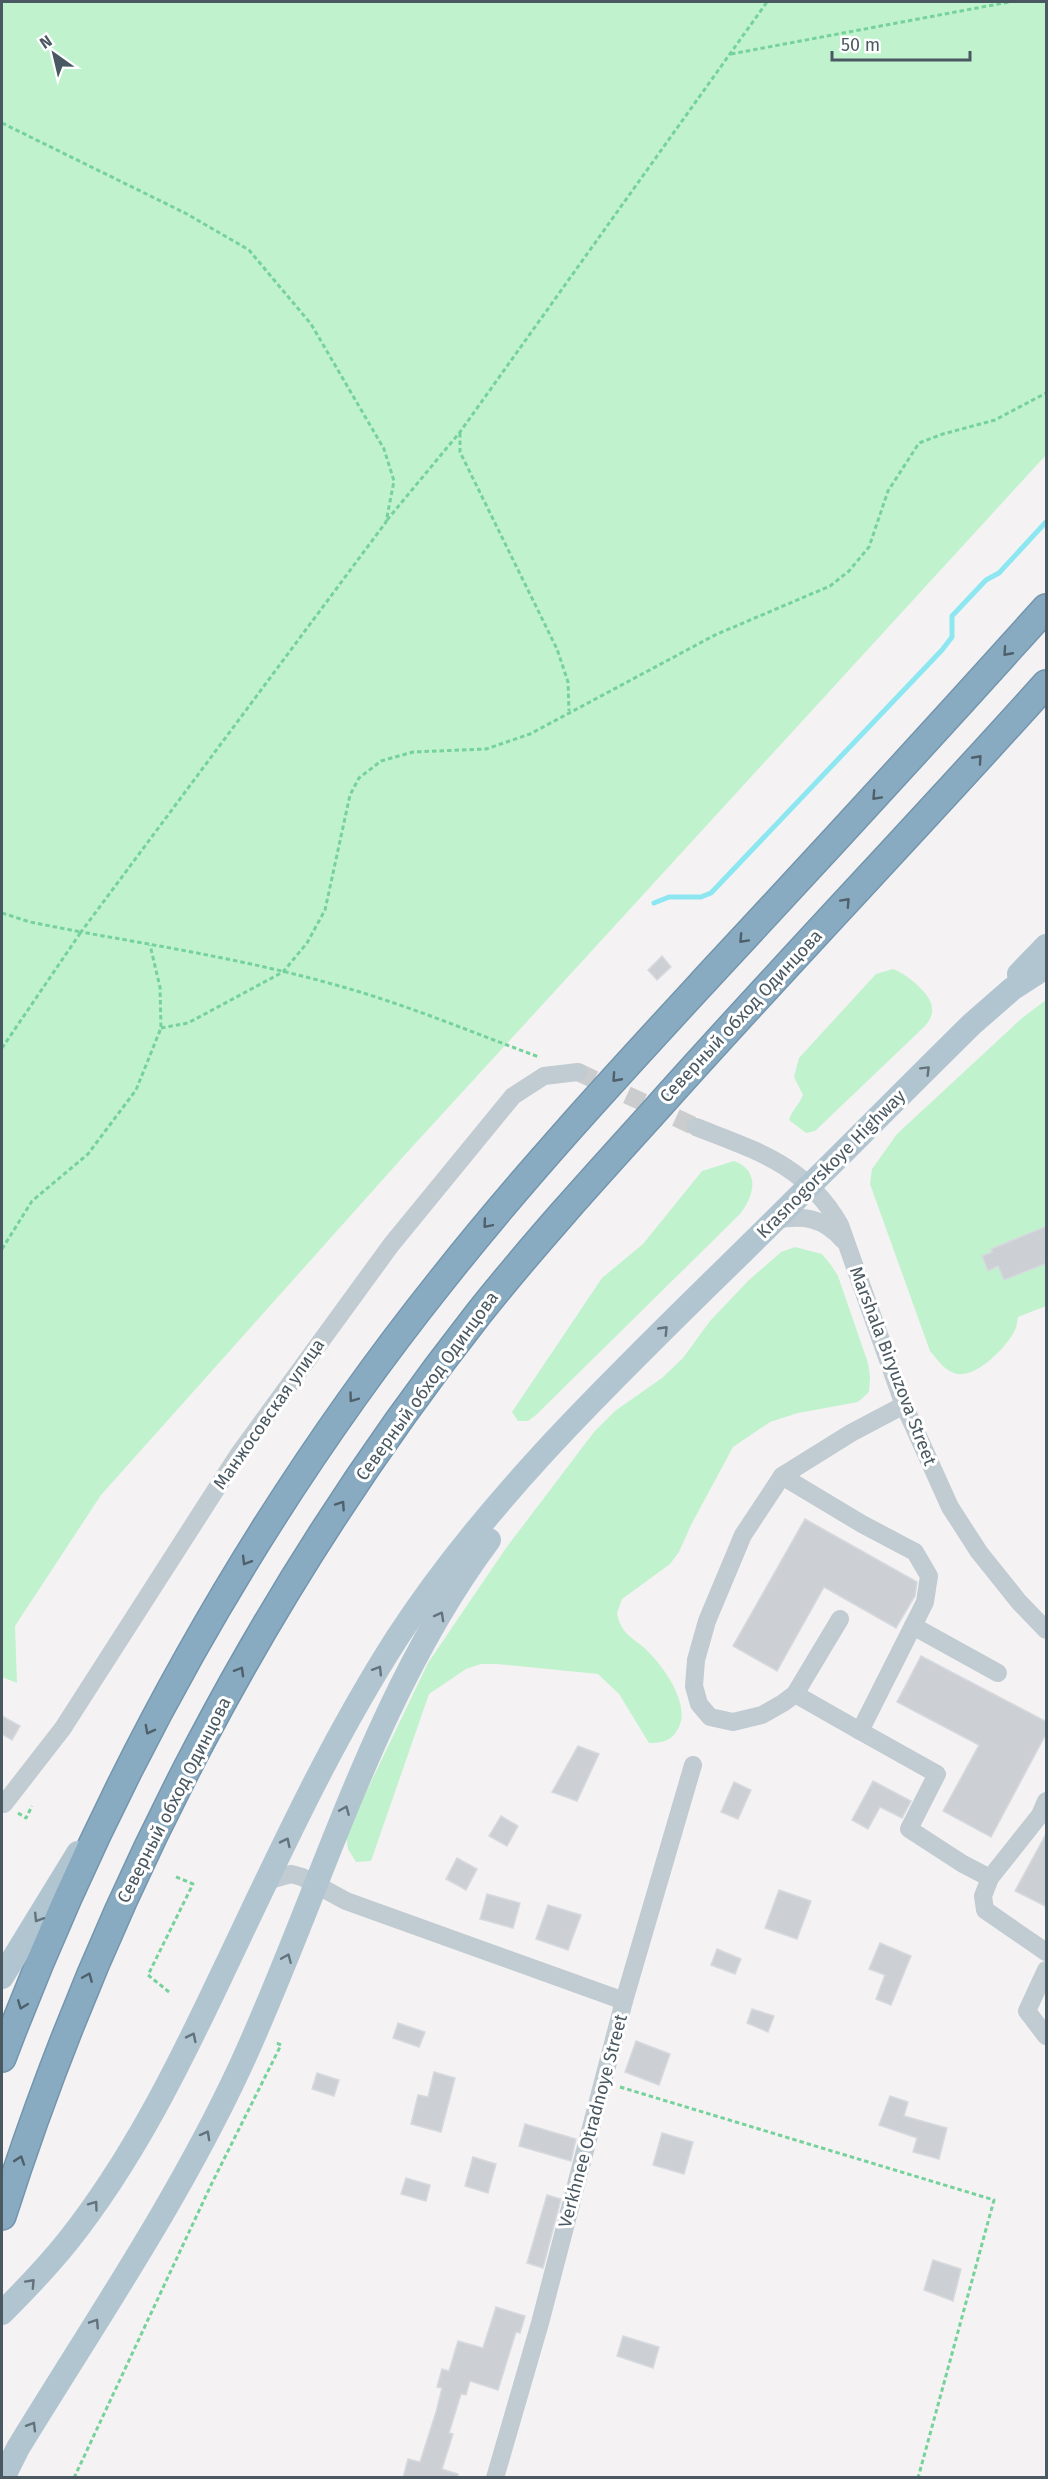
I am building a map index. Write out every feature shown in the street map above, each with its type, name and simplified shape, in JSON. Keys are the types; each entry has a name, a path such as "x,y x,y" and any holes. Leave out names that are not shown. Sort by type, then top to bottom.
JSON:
{"highway":[{"path":"2,2058 54,1927 123,1779 185,1663 291,1488 338,1418 438,1284 489,1221 647,1043 1047,608"},
{"name":"Северный обход Одинцова","path":"2,2216 43,2091 71,2018 164,1811 248,1656 334,1515 471,1325 528,1254 692,1069 1047,684"}],"main road":[{"path":"972,1024 1047,946"},
{"name":"Krasnogorskoye Highway","path":"623,1371 972,1024 1012,989 1047,967"},
{"path":"2,2313 59,2252 109,2183 161,2098 334,1746 405,1628 471,1537 566,1430 623,1371"},
{"path":"3,2478 24,2438 150,2235 211,2127 297,1934 315,1884 374,1744 450,1597 519,1498 623,1371"},
{"path":"2,1977 123,1779"}],"street":[{"name":"Манжосовская улица","path":"4,1804 63,1728 244,1446 391,1245 513,1096 544,1076 578,1072"},
{"path":"696,1127 783,1163 810,1185"},
{"name":"Marshala Biryuzova Street","path":"810,1185 827,1202 840,1225 904,1405 950,1507 979,1552 1019,1602 1047,1630"},
{"path":"775,1220 794,1216 822,1223 834,1230 852,1256"},
{"path":"840,1619 795,1694 762,1715 733,1722 710,1717 699,1704 694,1686 696,1660 707,1621 743,1535 782,1476 851,1433 904,1405"},
{"path":"782,1476 862,1524 915,1552 929,1576 925,1602 860,1731"},
{"path":"913,1626 998,1673"},
{"path":"795,1694 937,1774 909,1829 963,1864 990,1878"},
{"name":"Verkhnee Otradnoye Street","path":"495,2478 540,2323 624,2001 693,1765"},
{"path":"1047,1802 1040,1815 990,1878 983,1896 985,1910 1047,1952"},
{"path":"266,1881 291,1874 346,1901 624,2001"},
{"path":"1047,1970 1028,2011 1038,2028 1047,2036"}],"path":[{"path":"2,1048 81,932 386,522 460,432 767,2"},
{"path":"729,55 1009,2"},
{"path":"2,123 187,214 249,250 311,324 384,449 394,481 386,522"},
{"path":"161,1028 188,1023 284,972 307,943 326,910 350,795 359,778 381,761 413,752 486,748 530,734 715,635 830,586 849,571 868,547 888,491 919,443 995,420 1047,393"},
{"path":"460,432 460,452 556,649 568,682 569,712"},
{"path":"2,913 30,922 150,944 333,984 402,1006 546,1060"},
{"path":"2,1249 32,1201 88,1154 136,1090 161,1028 160,987 150,944"},
{"path":"169,1992 148,1975 193,1884 174,1876"},
{"path":"74,2478 211,2185 281,2045"},
{"path":"604,2082 994,2200 918,2478"}],"green space":[{"path":"2,2 1046,2 1046,455 402,1158 101,1495 15,1626 17,1683 2,1677"},
{"path":"893,969 911,979 928,997 932,1008 929,1020 815,1131 806,1133 789,1120 803,1095 794,1077 799,1058 876,974"},
{"path":"1046,1000 1046,1306 1018,1317 1016,1329 1011,1337 989,1361 971,1372 954,1373 943,1366 930,1351 870,1184 872,1169 897,1134 1022,1018"},
{"path":"734,1161 743,1165 748,1171 752,1184 749,1200 740,1214 536,1415 528,1421 518,1421 512,1412 602,1278 643,1244 702,1171"},
{"path":"795,1247 822,1254 838,1276 868,1363 869,1392 858,1402 798,1413 770,1422 733,1447 679,1552 670,1564 622,1599 617,1613 621,1625 628,1635 657,1661 677,1694 682,1717 676,1732 667,1740 649,1743 619,1694 598,1674 497,1664 481,1664 466,1669 429,1694 371,1861 356,1862 348,1849 346,1834 428,1663 506,1548 594,1432 615,1411 662,1378 683,1358 710,1321 749,1280 781,1252"}],"building":[{"path":"662,956 671,967 657,980 648,970"},
{"path":"1047,1226 1047,1263 1004,1280 998,1266 988,1271 982,1256 992,1252 991,1249"},
{"path":"805,1519 917,1582 915,1596 896,1628 824,1587 777,1671 733,1646"},
{"path":"921,1656 1047,1722 1047,1732 991,1837 943,1811 979,1745 897,1702"},
{"path":"2,1716 20,1726 12,1740 2,1734"},
{"path":"578,1746 599,1754 577,1801 552,1792"},
{"path":"873,1781 911,1801 902,1818 880,1807 868,1829 852,1820"},
{"path":"734,1782 751,1790 738,1819 721,1812"},
{"path":"501,1816 518,1826 507,1846 489,1836"},
{"path":"1047,1832 1047,1907 1015,1891"},
{"path":"457,1858 477,1869 466,1890 446,1879"},
{"path":"779,1890 811,1901 797,1939 765,1928"},
{"path":"487,1894 520,1903 513,1928 480,1919"},
{"path":"548,1905 581,1915 568,1950 536,1939"},
{"path":"880,1943 911,1956 891,2005 876,1999 885,1975 869,1969"},
{"path":"717,1949 741,1959 735,1974 711,1965"},
{"path":"752,2009 774,2016 768,2032 747,2023"},
{"path":"398,2023 425,2032 419,2047 393,2038"},
{"path":"636,2041 670,2054 659,2085 625,2072"},
{"path":"434,2072 455,2078 441,2132 411,2124 418,2095 428,2097"},
{"path":"317,2073 339,2080 334,2096 312,2089"},
{"path":"890,2096 908,2102 904,2116 947,2128 939,2159 913,2152 917,2138 879,2125"},
{"path":"525,2124 576,2139 571,2161 519,2146"},
{"path":"662,2133 693,2142 684,2174 653,2165"},
{"path":"473,2157 496,2164 488,2193 465,2186"},
{"path":"406,2178 430,2185 426,2201 401,2194"},
{"path":"547,2195 561,2199 543,2268 527,2263"},
{"path":"933,2260 961,2269 953,2301 924,2290"},
{"path":"496,2307 525,2316 520,2333 516,2332 498,2390 470,2381 466,2395 461,2394 449,2433 453,2434 442,2469 458,2474 458,2478 403,2478 408,2459 420,2462 442,2388 437,2387 442,2369 449,2371 458,2341 483,2348"},
{"path":"623,2336 659,2347 653,2368 617,2356"}],"waterway":[{"path":"654,903 669,897 701,897 711,893 942,650 952,637 952,616 986,580 999,573 1046,522"}],"tunnel":[{"path":"578,1072 696,1127"}]}
